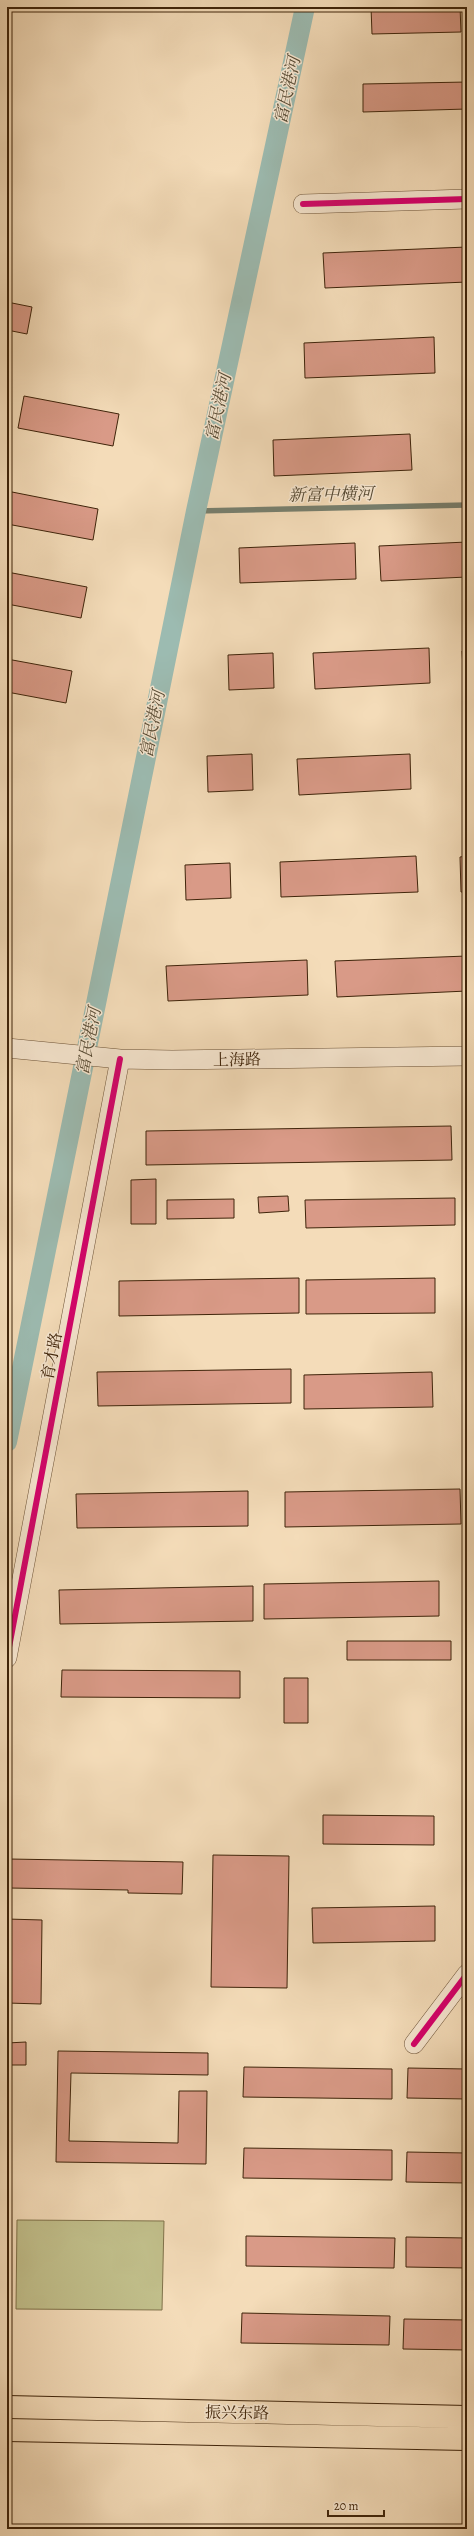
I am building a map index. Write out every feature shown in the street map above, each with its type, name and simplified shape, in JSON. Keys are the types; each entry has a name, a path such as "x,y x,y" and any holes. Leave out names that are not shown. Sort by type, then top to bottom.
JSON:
{"main road":[{"name":"振兴东路","path":"7,2407 467,2417"},
{"name":"振兴东路","path":"7,2430 467,2438"}],"street":[{"path":"303,204 467,199"},
{"name":"上海路","path":"11,1048 119,1059 172,1060 467,1056"},
{"name":"育才路","path":"7,1658 119,1059"},
{"path":"414,2044 467,1974"}],"shaded area":[{"path":"17,2220 164,2221 162,2310 16,2309"}],"building":[{"path":"371,7 460,7 461,32 372,34"},
{"path":"467,82 467,109 363,112 363,84"},
{"path":"467,247 467,282 325,288 323,253"},
{"path":"7,302 32,307 27,334 7,330"},
{"path":"434,337 435,373 305,378 304,343"},
{"path":"24,396 119,414 113,446 18,428"},
{"path":"410,434 412,470 274,476 273,440"},
{"path":"7,491 98,509 93,540 7,524"},
{"path":"467,542 467,577 381,581 379,546"},
{"path":"355,543 356,579 240,583 239,548"},
{"path":"7,572 87,587 81,618 7,604"},
{"path":"429,648 430,683 315,689 313,653"},
{"path":"462,651 467,651 467,686 464,686"},
{"path":"273,653 274,688 229,690 228,655"},
{"path":"7,659 72,671 66,703 7,692"},
{"path":"252,754 253,790 208,792 207,756"},
{"path":"410,754 411,789 299,795 297,759"},
{"path":"416,856 418,892 281,897 280,862"},
{"path":"467,856 467,892 461,892 460,857"},
{"path":"230,863 231,898 186,900 185,865"},
{"path":"467,956 467,991 337,997 335,961"},
{"path":"307,960 308,995 168,1001 166,966"},
{"path":"451,1126 452,1160 146,1165 146,1131"},
{"path":"156,1179 156,1224 131,1224 131,1180"},
{"path":"288,1196 289,1211 259,1213 258,1197"},
{"path":"455,1198 455,1225 306,1228 305,1200"},
{"path":"234,1199 234,1218 167,1219 167,1200"},
{"path":"299,1278 299,1313 119,1316 119,1281"},
{"path":"435,1278 435,1313 306,1314 306,1280"},
{"path":"291,1369 291,1403 98,1406 97,1372"},
{"path":"432,1372 433,1407 304,1409 304,1375"},
{"path":"460,1489 461,1524 285,1527 285,1492"},
{"path":"248,1491 248,1526 77,1528 76,1494"},
{"path":"439,1581 439,1616 264,1619 264,1584"},
{"path":"253,1586 253,1621 60,1624 59,1590"},
{"path":"347,1641 451,1641 451,1660 347,1660"},
{"path":"62,1670 240,1671 240,1698 61,1697"},
{"path":"284,1678 308,1678 308,1723 284,1723"},
{"path":"323,1815 434,1816 434,1845 323,1844"},
{"path":"213,1855 289,1856 287,1988 211,1987"},
{"path":"9,1859 183,1862 182,1894 128,1893 128,1890 9,1888"},
{"path":"435,1906 435,1941 313,1943 312,1908"},
{"path":"7,1919 42,1920 41,2004 7,2003"},
{"path":"26,2042 26,2065 7,2065 7,2043"},
{"path":"58,2051 208,2053 208,2075 71,2073 69,2141 178,2143 179,2091 207,2091 206,2164 56,2162"},
{"path":"244,2067 392,2069 392,2099 243,2097"},
{"path":"408,2068 467,2069 467,2099 407,2098"},
{"path":"244,2148 392,2150 392,2180 243,2178"},
{"path":"407,2152 467,2153 467,2183 406,2182"},
{"path":"246,2236 395,2238 394,2268 246,2266"},
{"path":"406,2237 467,2238 467,2268 406,2267"},
{"path":"242,2313 390,2316 389,2345 241,2343"},
{"path":"404,2319 467,2320 467,2350 403,2349"}],"waterway":[{"name":"富民港河","path":"7,1442 196,511 305,7"},
{"name":"新富中横河","path":"196,511 467,505"}],"cycle path":[{"path":"303,204 467,199"},
{"path":"7,1658 120,1059"},
{"path":"414,2044 467,1974"}]}
